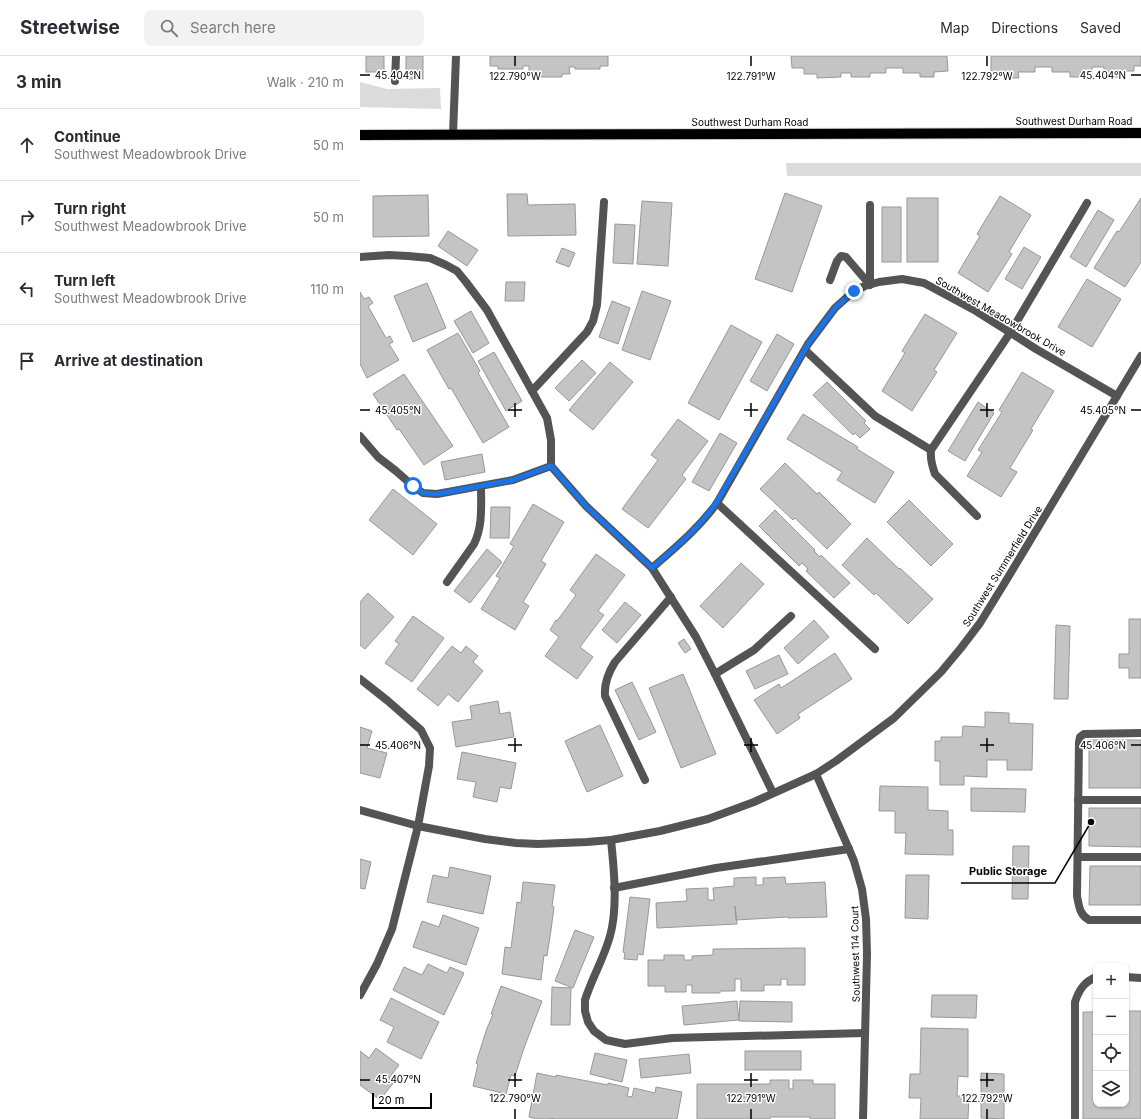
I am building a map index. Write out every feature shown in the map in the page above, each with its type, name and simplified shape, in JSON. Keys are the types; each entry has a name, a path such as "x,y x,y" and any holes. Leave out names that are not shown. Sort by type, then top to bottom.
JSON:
{"main road":[{"name":"Southwest Durham Road","path":"360,134 1141,133"}],"street":[{"path":"396,56 396,81"},
{"path":"453,134 456,56"},
{"path":"532,391 578,343 593,322 597,305 604,202"},
{"path":"977,516 935,474 930,458 931,450 1010,333 1087,203"},
{"path":"870,205 870,285"},
{"path":"360,257 389,255 430,258 457,271 466,282 486,310 547,418 551,440 551,466 586,506 652,568 672,597 696,637 773,793"},
{"path":"830,280 837,260 841,256 846,257 870,285"},
{"name":"Southwest Meadowbrook Drive","path":"652,568 688,536 709,514 805,350 838,304 854,291 870,285 879,282 902,279 924,283 976,311 1010,333 1118,396"},
{"path":"805,350 875,416 931,450"},
{"name":"Southwest Summerfield Drive","path":"360,810 418,826 485,840 538,844 586,842 611,840 660,831 708,819 754,802 816,774 842,757 894,718 941,672 961,648 980,623 1141,356"},
{"path":"360,436 378,457 423,493 437,494 513,480 551,466"},
{"path":"447,582 478,537 481,486"},
{"path":"716,503 875,649"},
{"path":"645,780 605,696 605,682 615,662 672,597"},
{"path":"715,674 754,650 791,616"},
{"path":"360,679 421,730 430,748 430,766 418,826 392,929 377,964 360,995"},
{"path":"1141,733 1090,733 1084,734 1080,737 1077,896 1080,909 1084,917 1089,920 1141,920"},
{"name":"Southwest 114 Court","path":"816,774 849,848 862,889 866,919 867,954 863,1119"},
{"path":"1078,800 1141,800"},
{"path":"611,840 614,870 613,920 610,936 585,1000 585,1011 588,1022 594,1031 606,1040 625,1044 672,1038 865,1033"},
{"path":"614,888 716,868 849,848"},
{"path":"1078,857 1141,857"},
{"path":"1129,978 1141,978"},
{"path":"1075,1119 1076,1002 1078,992 1085,983 1093,979"}],"shaded area":[{"path":"360,82 387,89 440,88 441,109 360,107"},
{"path":"786,163 1141,163 1141,176 787,176"}],"building":[{"path":"366,56 384,56 384,72 366,72"},
{"path":"406,56 423,56 423,79 406,79"},
{"path":"490,56 608,56 608,66 600,66 600,69 575,69 575,67 569,67 570,74 562,74 562,77 536,77 536,75 529,75 529,66 523,66 523,69 498,69 498,66 490,66"},
{"path":"791,56 947,56 948,71 934,72 934,77 920,77 920,73 903,73 903,68 886,68 886,73 870,73 870,77 851,77 851,73 841,73 841,77 817,78 817,74 804,74 804,68 792,68"},
{"path":"991,56 1141,56 1141,66 1134,66 1134,71 1121,71 1121,77 1104,77 1104,67 1092,67 1092,77 1070,77 1070,72 1052,72 1052,67 1035,67 1035,72 1018,72 1019,78 1005,78 1005,73 991,73"},
{"path":"785,193 822,206 792,292 755,279"},
{"path":"507,194 527,194 528,205 575,204 576,235 508,236"},
{"path":"428,195 429,236 373,237 373,196"},
{"path":"1000,196 1031,215 1009,252 1012,254 988,292 958,273 980,236 977,234"},
{"path":"907,198 938,198 938,262 907,262"},
{"path":"1141,198 1141,262 1125,287 1094,268 1117,231 1119,232"},
{"path":"642,201 672,203 668,266 637,264"},
{"path":"882,207 901,207 901,262 882,262"},
{"path":"1098,210 1114,220 1086,267 1070,257"},
{"path":"615,224 635,225 633,264 613,263"},
{"path":"448,231 478,250 467,266 438,246"},
{"path":"1024,247 1041,257 1022,289 1005,279"},
{"path":"562,248 575,253 569,267 556,262"},
{"path":"1087,279 1121,299 1092,347 1058,327"},
{"path":"506,282 525,282 524,301 505,301"},
{"path":"427,283 446,328 413,342 394,296"},
{"path":"642,291 671,301 650,360 622,350"},
{"path":"360,292 364,299 369,297 373,303 368,306 386,338 390,336 393,342 389,344 399,360 367,378 360,364"},
{"path":"612,301 630,308 618,344 599,337"},
{"path":"471,311 489,343 473,353 454,321"},
{"path":"925,314 957,333 934,370 937,372 912,411 882,391 905,353 902,351"},
{"path":"731,325 762,342 719,420 688,403"},
{"path":"458,333 480,371 478,373 509,427 483,443 451,388 449,389 427,350"},
{"path":"777,334 794,344 767,391 750,381"},
{"path":"494,352 522,401 506,411 478,361"},
{"path":"582,360 596,373 569,401 555,388"},
{"path":"610,362 633,382 593,430 569,410"},
{"path":"1022,372 1054,391 1010,468 1017,472 1001,497 967,476 982,452 978,450 1002,412 999,410"},
{"path":"404,374 453,446 424,465 399,429 397,430 373,394"},
{"path":"827,382 866,421 864,423 870,429 860,438 855,433 853,435 813,395"},
{"path":"978,402 994,413 965,461 948,451"},
{"path":"803,414 858,447 857,449 894,472 875,503 837,480 842,472 787,439"},
{"path":"678,419 708,441 682,475 686,479 648,528 622,509 658,460 651,455"},
{"path":"720,433 737,443 709,491 692,482"},
{"path":"482,454 485,472 445,480 441,462"},
{"path":"785,463 817,494 819,492 851,524 827,549 795,518 793,520 760,489"},
{"path":"393,489 437,524 413,555 369,520"},
{"path":"909,500 953,544 931,566 887,522"},
{"path":"533,504 564,522 541,561 546,564 523,602 529,606 515,630 481,609 500,578 496,576 514,546 510,544"},
{"path":"491,507 510,507 509,538 490,538"},
{"path":"775,510 815,550 814,551 820,557 821,555 850,583 834,598 806,571 808,569 802,563 799,566 759,526"},
{"path":"867,538 933,599 908,624 876,593 874,595 842,565"},
{"path":"487,549 502,562 470,603 454,591"},
{"path":"596,554 625,575 598,611 604,615 580,647 593,657 577,679 545,656 559,637 550,630 576,595 570,590"},
{"path":"741,563 764,584 723,628 700,606"},
{"path":"368,593 394,617 365,649 360,645 360,602"},
{"path":"625,602 641,615 617,643 602,630"},
{"path":"413,616 444,638 412,682 385,663 399,644 395,641"},
{"path":"1129,619 1141,619 1141,678 1129,678 1129,668 1119,668 1119,654 1129,654"},
{"path":"814,620 829,637 798,664 784,648"},
{"path":"1056,625 1070,626 1068,699 1054,699"},
{"path":"684,639 691,649 685,653 678,643"},
{"path":"452,646 461,653 466,646 478,656 473,662 483,671 458,702 448,694 438,706 417,689"},
{"path":"835,653 852,679 798,714 800,718 777,734 754,700 779,684 781,688"},
{"path":"779,655 788,674 755,689 746,671"},
{"path":"683,674 716,754 681,768 649,688"},
{"path":"632,682 656,732 639,740 615,690"},
{"path":"498,701 500,714 510,712 514,737 456,747 452,722 472,719 470,706"},
{"path":"985,712 1009,713 1009,723 1033,724 1032,770 1007,770 1007,760 987,760 987,777 964,776 964,785 940,785 940,761 935,761 935,741 941,741 941,737 962,737 963,726 985,727"},
{"path":"600,725 623,776 587,792 565,741"},
{"path":"360,727 372,731 367,748 387,753 380,778 360,773"},
{"path":"1089,740 1141,740 1141,788 1089,788"},
{"path":"462,752 516,763 511,789 500,787 497,802 473,797 476,782 457,779"},
{"path":"880,786 928,787 928,810 948,811 948,830 953,830 953,855 905,854 906,833 895,833 895,811 879,811"},
{"path":"971,788 1026,789 1025,812 971,811"},
{"path":"1089,808 1141,808 1141,847 1089,846"},
{"path":"1013,846 1029,846 1028,899 1012,899"},
{"path":"360,859 371,862 365,889 360,888"},
{"path":"1090,866 1141,866 1141,905 1089,905"},
{"path":"450,867 491,876 483,914 427,902 433,875 448,878"},
{"path":"906,875 929,875 928,919 905,918"},
{"path":"756,877 756,885 763,885 763,878 785,877 786,884 825,882 827,917 788,917 737,920 737,924 657,928 656,903 687,901 686,889 708,888 708,900 714,900 713,888 734,886 734,878"},
{"path":"523,882 555,885 551,930 547,956 544,955 541,980 502,974 505,947 511,948 517,902 521,903"},
{"path":"630,897 650,899 643,955 638,954 637,960 624,959 625,953 623,952"},
{"path":"443,915 479,928 466,965 413,947 422,921 439,927"},
{"path":"575,930 594,937 573,988 555,981"},
{"path":"805,948 805,985 787,985 787,979 781,979 781,985 764,985 764,991 741,991 741,979 735,979 735,991 720,991 720,993 692,993 692,985 686,985 686,992 665,992 665,986 648,986 648,960 664,960 664,955 684,955 684,960 692,960 692,956 713,955 713,949"},
{"path":"428,964 447,973 450,967 464,973 444,1015 393,990 404,967 422,975"},
{"path":"501,986 542,1001 515,1076 511,1075 506,1094 473,1086 478,1064 476,1063"},
{"path":"552,987 571,988 570,1025 551,1025"},
{"path":"932,995 977,995 976,1018 931,1017"},
{"path":"391,998 439,1022 421,1059 387,1042 394,1027 380,1020"},
{"path":"737,1001 739,1020 684,1025 682,1006"},
{"path":"740,1001 792,1002 792,1022 739,1021"},
{"path":"1129,1011 1141,1011 1141,1119 1083,1119 1083,1012 1093,1012 1093,1107 1129,1107"},
{"path":"921,1028 968,1029 968,1077 958,1076 957,1096 969,1096 968,1119 920,1119 921,1098 909,1098 910,1074 920,1074"},
{"path":"376,1048 399,1065 389,1078 394,1082 380,1100 360,1085 360,1051 369,1058"},
{"path":"745,1051 801,1051 801,1070 745,1070"},
{"path":"595,1053 627,1060 622,1082 590,1074"},
{"path":"689,1054 691,1073 641,1078 639,1059"},
{"path":"537,1073 608,1085 608,1083 629,1088 627,1096 632,1097 634,1088 655,1093 656,1087 682,1092 677,1119 537,1119 529,1117"},
{"path":"981,1073 1004,1074 1004,1119 981,1118"},
{"path":"770,1080 789,1080 789,1089 793,1089 793,1080 813,1080 813,1084 835,1084 835,1119 810,1119 810,1117 770,1117 770,1119 697,1119 697,1084 770,1084"}],"place":[{"name":"Public Storage","path":"1091,822"}],"route":[{"path":"413,486 423,493 437,494 513,480 551,466 586,506 652,568 688,536 709,514 808,344 838,304 854,291"}]}
